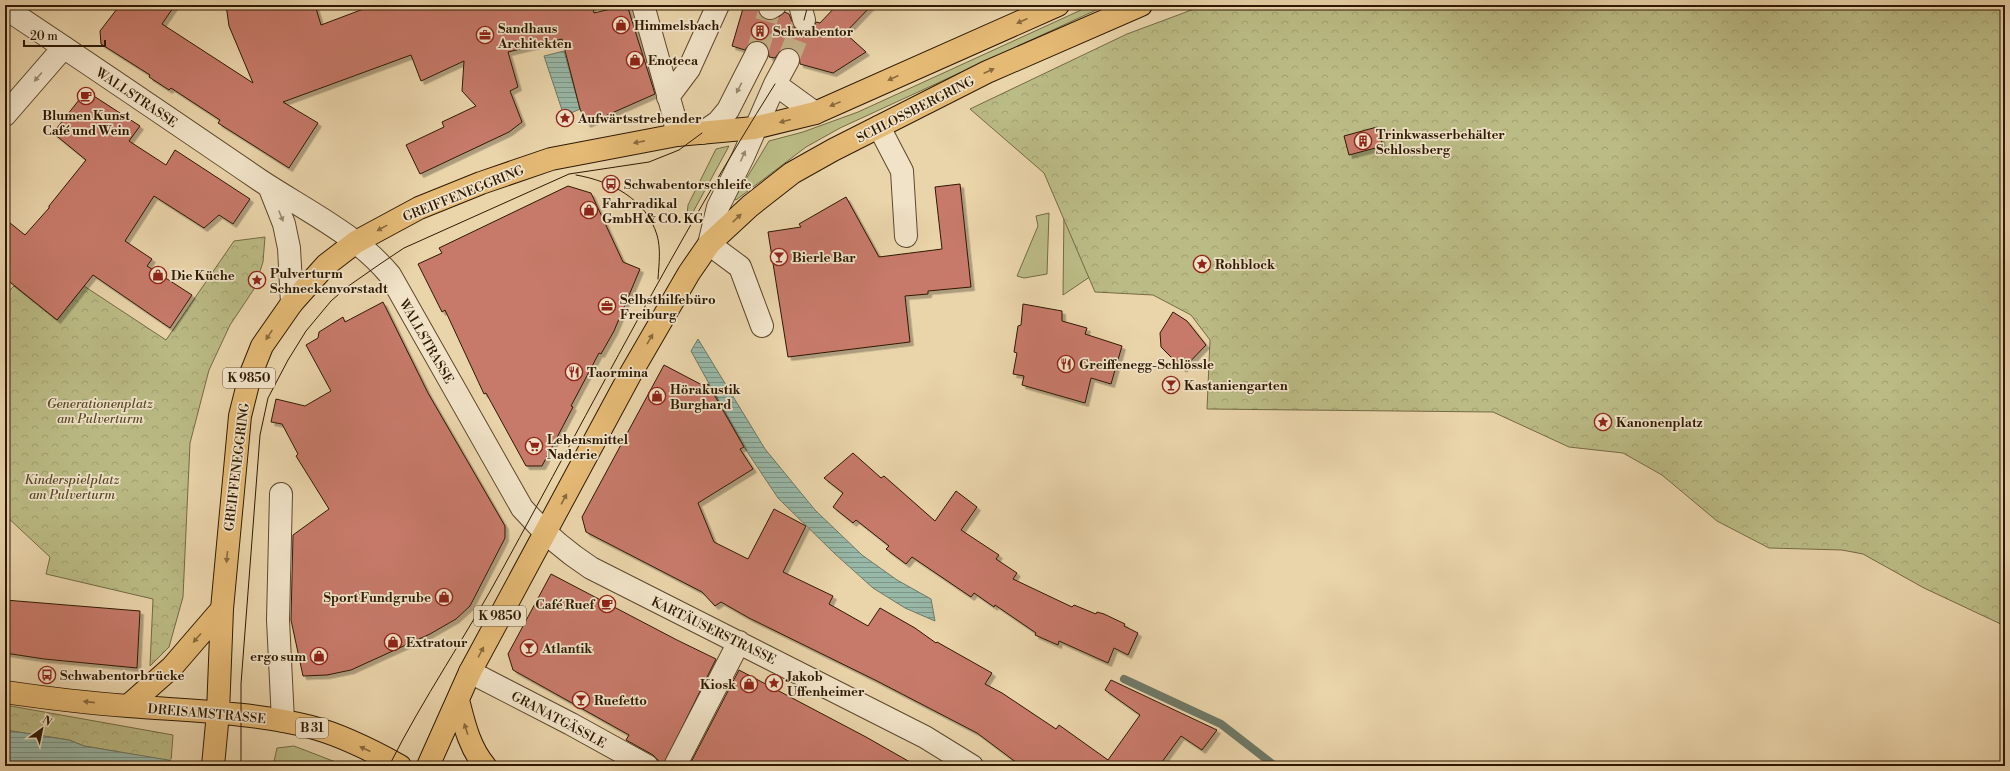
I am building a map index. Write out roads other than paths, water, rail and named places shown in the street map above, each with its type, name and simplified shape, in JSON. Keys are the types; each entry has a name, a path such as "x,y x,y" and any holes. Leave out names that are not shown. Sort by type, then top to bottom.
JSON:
{"main road":[{"path":"754,128 815,112 1058,5"},
{"name":"SCHLOSSBERGRING","path":"545,534 631,373 689,273 709,244 750,206 792,173 833,150 988,72 1141,5"},
{"name":"GREIFFENEGGRING","path":"218,713 222,608 240,416 250,376 262,346 292,303 326,265 356,242 419,208 550,159 677,135 754,128"},
{"name":"K 9850","path":"428,766 470,672 545,534"},
{"path":"128,706 172,667 222,608"},
{"name":"DREISAMSTRASSE","path":"5,692 128,706 218,713 283,721 326,733 400,766"},
{"path":"458,700 466,730 477,757 485,766"},
{"name":"K 9850","path":"214,757 218,713"}],"street":[{"path":"643,5 674,116 677,135"},
{"path":"668,97 689,69 718,5"},
{"name":"WALLSTRASSE","path":"5,8 269,186 356,242 380,264 390,276 522,508 545,534"},
{"path":"5,115 64,47"},
{"path":"702,133 718,122 728,110 757,53"},
{"path":"762,326 740,267 709,244 718,207 743,157 754,128 788,60"},
{"path":"775,84 815,112"},
{"path":"879,127 902,171 906,236"},
{"path":"269,186 284,224 289,248 292,303"},
{"path":"281,494 278,620 283,721"},
{"name":"KARTÄUSERSTRASSE","path":"545,534 568,553 591,568 925,737 972,766"},
{"path":"675,766 739,642"},
{"name":"GRANATGÄSSLE","path":"470,672 571,724 647,766"}],"waterway":[{"path":"1124,679 1221,724 1275,766"}],"tunnel":[{"path":"757,53 770,8"},
{"path":"788,60 804,20"}],"tram line":[{"path":"804,20 808,5"},
{"path":"389,766 416,716 489,593 669,263 703,203 775,84"},
{"path":"241,766 241,684 260,435 268,398 288,360 306,331 331,301 347,287 404,248 569,174 649,162 679,150 702,133"},
{"path":"576,175 614,187 626,194 645,211 652,222 658,240 658,279"}],"place":[{"name":"Himmelsbach","path":"621,25"},
{"name":"Schwabentor","path":"760,31"},
{"name":"Sandhaus Architekten","path":"485,35"},
{"name":"Enoteca","path":"635,60"},
{"name":"Blumen Kunst Café und Wein","path":"86,96"},
{"name":"Aufwärtsstrebender","path":"565,118"},
{"name":"Trinkwasserbehälter Schlossberg","path":"1363,141"},
{"name":"Schwabentorschleife","path":"611,184"},
{"name":"Fahrradikal GmbH & CO. KG","path":"589,210"},
{"name":"Bierle Bar","path":"779,257"},
{"name":"Rohblock","path":"1202,264"},
{"name":"Die Küche","path":"158,275"},
{"name":"Pulverturm Schneckenvorstadt","path":"257,280"},
{"name":"Selbsthilfebüro Freiburg","path":"607,306"},
{"name":"Greiffenegg-Schlössle","path":"1066,364"},
{"name":"Taormina","path":"574,372"},
{"name":"Kastaniengarten","path":"1171,385"},
{"name":"Hörakustik Burghard","path":"657,396"},
{"name":"Kanonenplatz","path":"1603,422"},
{"name":"Lebensmittel Naderie","path":"534,446"},
{"name":"Sport Fundgrube","path":"444,597"},
{"name":"Café Ruef","path":"607,604"},
{"name":"Extratour","path":"393,642"},
{"name":"Atlantik","path":"529,648"},
{"name":"ergo sum","path":"319,656"},
{"name":"Schwabentorbrücke","path":"47,675"},
{"name":"Jakob Uffenheimer","path":"774,683"},
{"name":"Kiosk","path":"749,684"},
{"name":"Ruefetto","path":"581,700"}],"park label":[{"name":"Generationenplatz am Pulverturm","path":"100,410"},
{"name":"Kinderspielplatz am Pulverturm","path":"72,486"}]}
